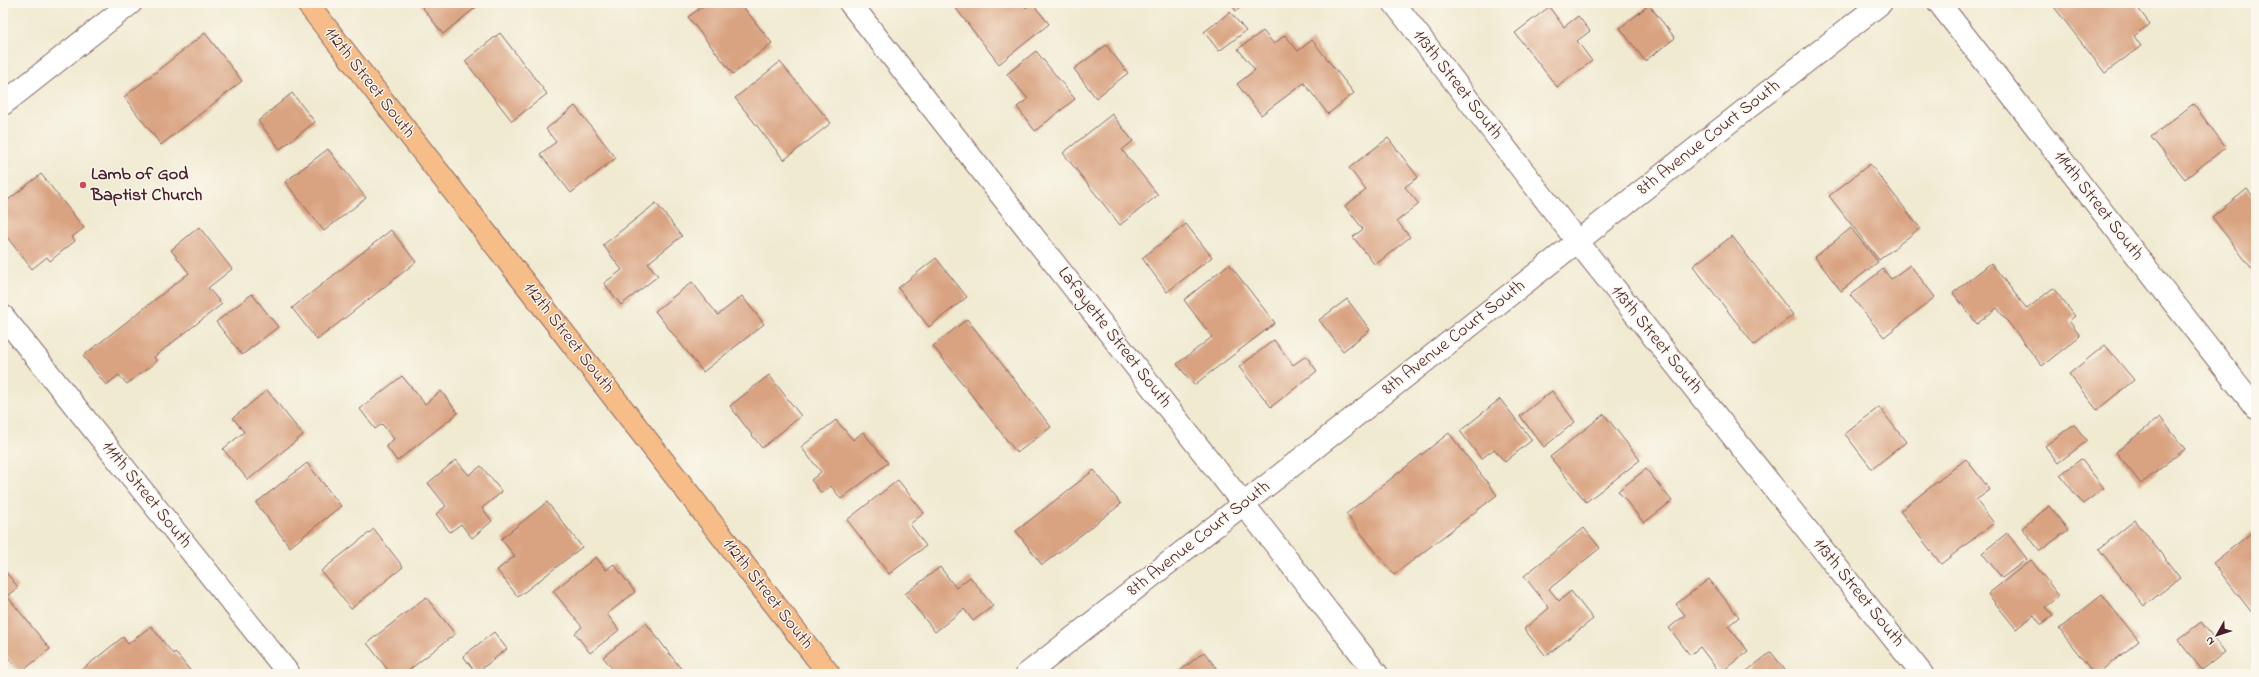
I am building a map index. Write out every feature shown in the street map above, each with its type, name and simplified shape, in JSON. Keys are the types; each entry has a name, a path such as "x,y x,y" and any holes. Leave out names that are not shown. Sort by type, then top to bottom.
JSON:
{"main road":[{"name":"112th Street South","path":"307,3 829,674"}],"street":[{"path":"3,104 131,3"},
{"name":"Lafayette Street South","path":"850,3 1377,674"},
{"name":"113th Street South","path":"1394,3 1578,241 1922,674"},
{"name":"8th Avenue Court South","path":"1027,674 1881,3"},
{"name":"114th Street South","path":"1939,3 2256,408"},
{"name":"111th Street South","path":"3,316 289,674"}],"building":[{"path":"419,3 479,3 480,4 443,34"},
{"path":"707,3 740,3 772,43 733,74 688,17"},
{"path":"957,3 1022,3 1026,8 1032,3 1049,24 999,64 954,6"},
{"path":"1230,3 1247,3 1236,11"},
{"path":"2051,3 2134,3 2150,24 2134,36 2141,46 2105,73"},
{"path":"1649,5 1675,38 1645,61 1620,28"},
{"path":"1549,7 1564,27 1578,16 1590,31 1577,41 1592,61 1557,87 1515,33"},
{"path":"1230,12 1246,31 1219,51 1204,32"},
{"path":"1263,31 1274,44 1285,35 1298,51 1312,40 1354,93 1328,114 1304,83 1261,115 1237,84 1255,70 1238,49"},
{"path":"205,33 242,81 161,145 124,97"},
{"path":"500,33 547,94 512,121 465,61"},
{"path":"1106,45 1128,73 1096,98 1074,69"},
{"path":"1036,51 1075,99 1035,131 1017,107 1028,99 1007,74"},
{"path":"780,62 831,123 784,160 735,98"},
{"path":"292,93 315,122 280,149 258,121"},
{"path":"2193,104 2226,147 2185,179 2151,137"},
{"path":"575,106 616,158 571,193 540,154 556,142 546,129"},
{"path":"1112,114 1133,141 1122,150 1158,195 1120,225 1063,153"},
{"path":"1388,138 1418,177 1405,187 1419,204 1397,221 1410,237 1375,265 1353,237 1363,229 1345,206 1366,190 1349,168"},
{"path":"328,149 366,198 324,231 285,182"},
{"path":"1870,164 1920,228 1879,260 1829,196"},
{"path":"41,174 84,228 72,237 75,241 50,261 47,257 32,269 3,232 3,204"},
{"path":"2247,189 2256,200 2256,274 2212,217"},
{"path":"656,203 682,236 648,263 658,276 621,305 604,283 622,270 603,245"},
{"path":"1186,224 1212,257 1167,292 1142,258"},
{"path":"199,227 232,269 208,288 222,304 154,357 157,361 127,384 119,375 106,385 83,356 189,273 171,250"},
{"path":"1851,228 1878,262 1841,291 1815,257"},
{"path":"391,230 416,262 317,340 292,308"},
{"path":"1732,236 1793,315 1754,345 1693,266"},
{"path":"936,258 967,297 929,327 898,288"},
{"path":"1991,263 2027,309 2053,288 2075,316 2069,321 2080,336 2042,366 1997,308 1977,324 1953,293"},
{"path":"1229,264 1275,323 1194,385 1177,364 1212,337 1184,300"},
{"path":"1910,265 1935,297 1884,337 1850,295 1883,269 1891,279"},
{"path":"692,282 718,315 742,296 764,324 703,372 655,311"},
{"path":"252,294 278,327 242,355 216,322"},
{"path":"1347,299 1370,330 1343,351 1319,320"},
{"path":"967,319 1051,427 1017,453 933,346"},
{"path":"1274,340 1293,365 1306,356 1317,371 1271,407 1239,367"},
{"path":"2105,345 2134,380 2097,410 2069,374"},
{"path":"769,375 801,416 762,448 730,406"},
{"path":"402,376 425,404 441,391 458,413 397,461 386,446 394,439 382,424 375,429 360,409"},
{"path":"267,390 303,435 248,480 223,449 244,432 233,418"},
{"path":"1552,391 1575,422 1544,447 1520,416"},
{"path":"1500,399 1532,440 1505,462 1494,449 1481,459 1460,431"},
{"path":"1879,407 1906,442 1872,469 1845,434"},
{"path":"1604,414 1640,460 1586,502 1550,457"},
{"path":"2160,417 2185,449 2141,484 2116,452"},
{"path":"836,420 853,440 863,432 888,463 841,499 831,486 821,493 811,480 821,472 801,447"},
{"path":"2074,424 2087,441 2058,463 2045,446"},
{"path":"1449,433 1497,495 1394,575 1346,514"},
{"path":"1966,459 1990,490 1976,500 1994,523 1941,564 1900,511"},
{"path":"2081,459 2104,488 2083,504 2060,475"},
{"path":"456,460 469,475 481,466 502,492 482,508 492,521 472,538 461,524 450,532 436,514 446,506 428,483"},
{"path":"307,463 341,506 290,547 256,503"},
{"path":"1646,469 1672,501 1644,523 1618,491"},
{"path":"1094,470 1121,504 1042,565 1016,531"},
{"path":"898,480 924,513 910,524 926,546 889,574 847,520"},
{"path":"547,502 582,547 518,597 497,570 515,556 501,539"},
{"path":"2049,506 2068,530 2040,551 2022,528"},
{"path":"2135,520 2180,578 2144,606 2099,549"},
{"path":"1584,528 1600,548 1549,589 1559,601 1571,591 1593,619 1546,656 1524,629 1549,608 1524,576"},
{"path":"374,529 403,567 351,609 321,571"},
{"path":"2007,533 2027,559 2002,578 1982,553"},
{"path":"2251,533 2256,539 2256,611 2253,614 2213,563"},
{"path":"596,557 606,570 614,564 635,592 607,614 619,630 590,653 575,633 582,627 553,591"},
{"path":"2031,560 2059,596 2045,607 2053,616 2041,625 2034,615 2016,629 1988,594"},
{"path":"940,567 956,588 970,577 993,606 973,621 964,609 935,632 905,594"},
{"path":"3,569 18,587 7,596 50,649 20,673 3,651"},
{"path":"1709,579 1739,617 1728,626 1748,651 1720,673 1700,647 1690,655 1669,628 1685,615 1676,604"},
{"path":"2102,595 2139,641 2097,674 2094,674 2059,629"},
{"path":"426,597 455,634 404,674 391,674 367,643"},
{"path":"2201,622 2225,652 2202,670 2178,640"},
{"path":"646,623 685,674 617,674 603,657"},
{"path":"151,626 173,654 175,652 193,674 81,674 79,672 123,637 128,644"},
{"path":"494,632 507,649 476,673 463,656"},
{"path":"1204,652 1221,674 1176,674"},
{"path":"1771,652 1788,674 1743,674"}],"place":[{"name":"Lamb of God Baptist Church","path":"83,185"}]}
